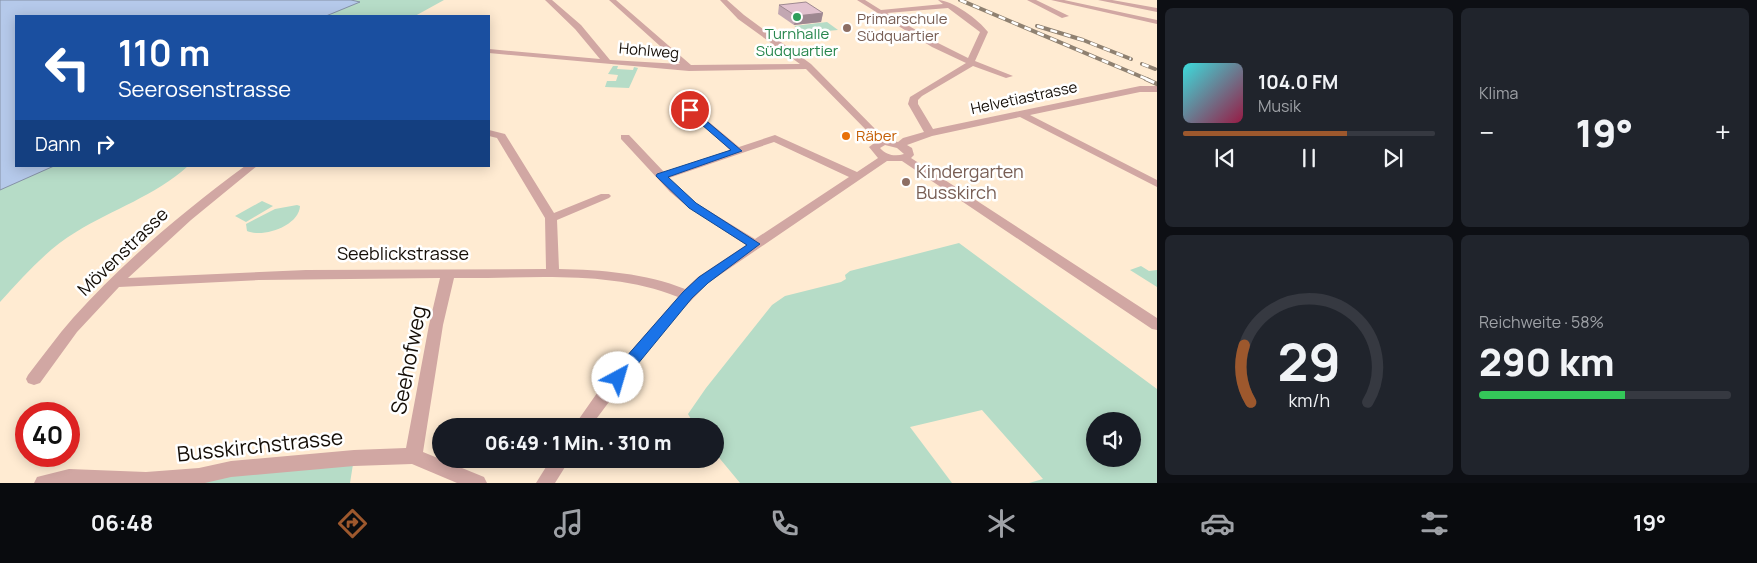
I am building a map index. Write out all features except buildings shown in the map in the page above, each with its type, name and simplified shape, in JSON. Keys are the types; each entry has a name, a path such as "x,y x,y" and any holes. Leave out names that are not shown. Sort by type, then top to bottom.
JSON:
{"street":[{"path":"548,0 578,27 607,62"},
{"path":"612,0 689,68"},
{"path":"722,0 741,17 808,66 883,142 900,145 909,153 904,158"},
{"path":"860,0 935,45 970,62 1009,76"},
{"path":"930,133 913,104 913,99 965,68 970,62 984,32 983,29 941,0"},
{"path":"1030,0 1065,16"},
{"path":"1054,0 1157,22"},
{"path":"1101,0 1157,10"},
{"path":"880,12 948,6"},
{"name":"Hohlweg","path":"490,51 716,70 808,66"},
{"name":"Helvetiastrasse","path":"900,145 907,140 930,133 1140,89 1157,89"},
{"path":"690,110 738,151"},
{"path":"1021,114 1157,184"},
{"path":"490,133 502,136 552,218 553,274"},
{"path":"625,137 661,176 692,205 755,244"},
{"path":"661,176 775,138 857,176"},
{"path":"883,142 874,147 877,152 886,157 904,158 960,193 1157,325"},
{"path":"587,418 598,402 687,295 703,280 886,157"},
{"name":"Mövenstrasse","path":"34,379 85,314 167,232 251,167"},
{"path":"552,218 605,196"},
{"name":"Seeblickstrasse","path":"116,283 298,273 553,274 648,281 667,286 687,295"},
{"name":"Seehofweg","path":"413,456 436,325 448,273"},
{"name":"Busskirchstrasse","path":"43,483 69,477 155,480 200,476 241,468 354,458 413,456 478,483"},
{"path":"545,483 555,468"}],"green space":[{"path":"277,0 444,0 417,15 236,15"},
{"path":"827,22 838,30 805,33 794,26"},
{"path":"613,66 618,66 617,69 633,70 634,67 638,68 629,88 605,87 607,81 616,81 618,75 608,74"},
{"path":"0,127 15,167 187,167 162,186 65,239 36,264 0,302"},
{"path":"262,201 273,206 246,222 235,216"},
{"path":"300,206 298,213 287,225 262,233 247,231 246,224 275,209"},
{"path":"959,243 1157,389 1157,483 1029,483 1043,479 982,410 910,427 952,483 740,483 724,464 724,418 690,418 688,414 706,388 772,305 785,296 841,282 846,279 845,275 850,271"},
{"path":"1141,266 1149,271 1157,270 1157,287 1130,270"},
{"path":"354,458 350,483 43,483"}],"water":[{"path":"0,0 351,0 360,2 328,15 15,15 15,167 52,167 0,190"}],"railway":[{"path":"960,0 1149,80"},
{"path":"1037,26 1083,40 1131,59"},
{"path":"1142,64 1155,69"},
{"path":"1146,79 1157,84"}],"place":[{"name":"Turnhalle Südquartier","path":"797,17"},
{"name":"Primarschule Südquartier","path":"847,28"},
{"name":"Räber","path":"846,136"},
{"name":"Kindergarten Busskirch","path":"906,182"}],"route":[{"path":"618,378 687,295 703,280 755,244 692,205 661,176 738,151 690,110"}]}
